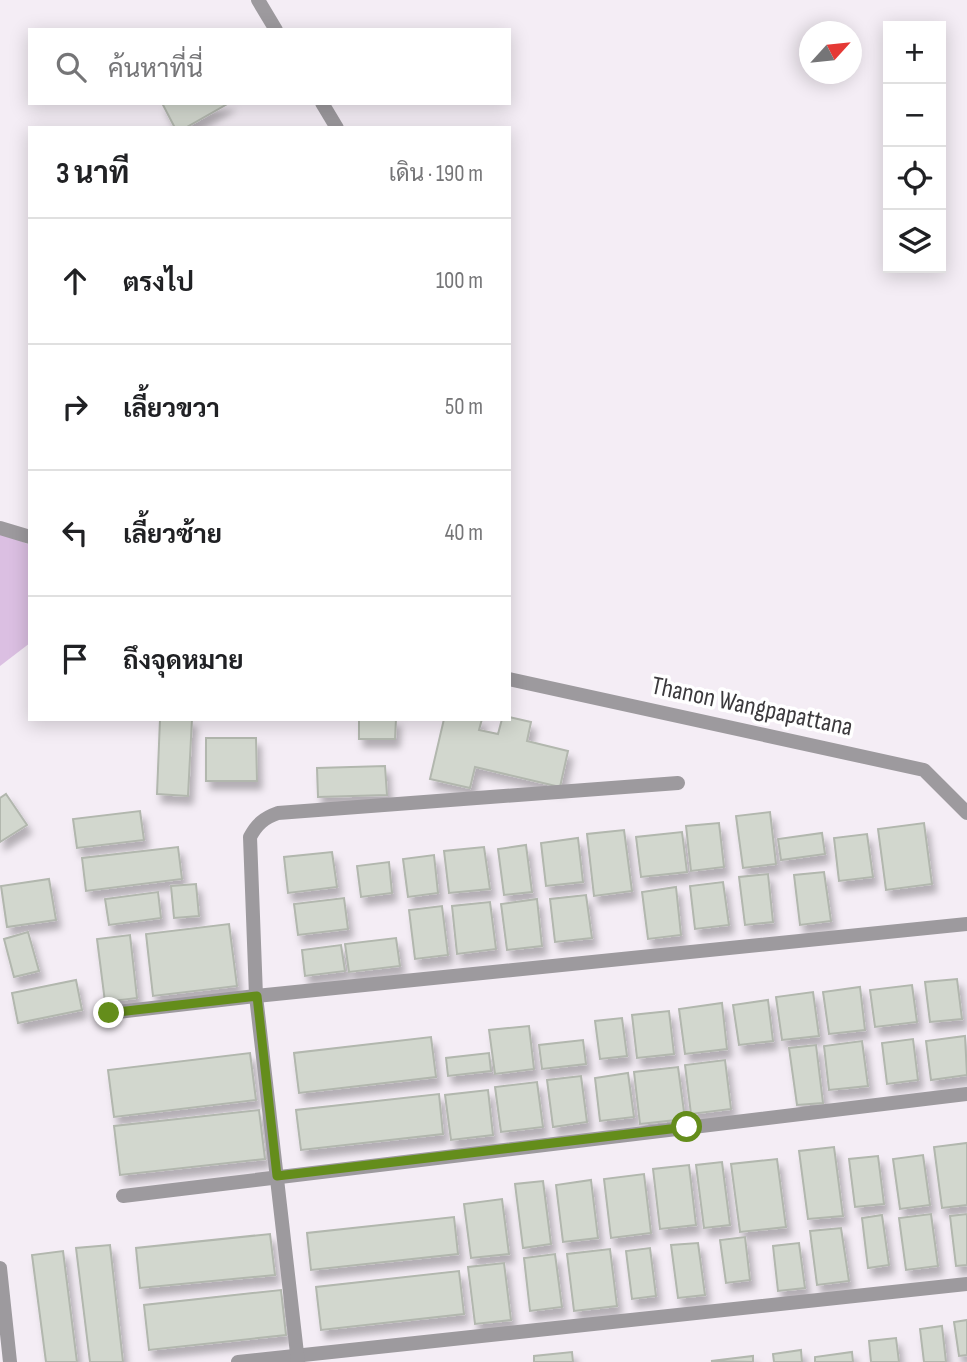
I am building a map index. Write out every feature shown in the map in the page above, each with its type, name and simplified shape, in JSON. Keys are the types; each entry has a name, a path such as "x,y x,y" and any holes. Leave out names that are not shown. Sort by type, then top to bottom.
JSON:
{"street":[{"path":"258,0 275,28"},
{"path":"323,105 336,126"},
{"path":"0,528 28,536"},
{"name":"Thanon Wangpapattana","path":"511,679 924,770 967,813"},
{"path":"297,1358 257,996 250,837 257,824 278,813 678,783"},
{"path":"109,1013 967,924"},
{"path":"123,1196 967,1094"},
{"path":"0,1268 10,1362"},
{"path":"238,1362 297,1358 967,1284"}],"shaded area":[{"path":"0,532 28,544 28,645 0,666"}],"building":[{"path":"163,105 225,105 189,126 174,126"},
{"path":"511,717 531,722 527,741 568,751 560,787 475,767 470,788 430,779 444,721 481,721 479,730 498,734 501,721 511,721"},
{"path":"160,721 192,721 188,796 157,794"},
{"path":"359,721 396,721 395,739 359,739"},
{"path":"206,738 256,738 257,781 206,781"},
{"path":"385,766 387,795 318,797 317,768"},
{"path":"6,794 27,825 0,842 0,798"},
{"path":"140,811 144,840 77,848 73,819"},
{"path":"770,812 776,864 743,868 736,816"},
{"path":"719,823 724,867 691,871 686,826"},
{"path":"924,823 932,884 886,890 878,829"},
{"path":"624,830 632,891 594,896 587,834"},
{"path":"682,832 687,872 641,877 636,837"},
{"path":"822,833 825,854 781,860 778,839"},
{"path":"867,834 873,877 839,881 834,838"},
{"path":"578,838 583,882 546,886 541,843"},
{"path":"526,845 532,892 504,895 498,849"},
{"path":"178,847 182,879 86,891 82,858"},
{"path":"484,847 490,889 449,893 444,851"},
{"path":"332,852 337,887 288,893 284,857"},
{"path":"434,855 438,893 408,897 403,859"},
{"path":"389,862 392,893 361,897 357,866"},
{"path":"824,872 831,921 800,925 794,875"},
{"path":"768,874 773,922 745,925 739,877"},
{"path":"49,879 56,920 7,927 1,886"},
{"path":"723,882 729,925 695,929 690,886"},
{"path":"196,884 199,916 174,918 171,886"},
{"path":"676,887 681,935 648,939 642,892"},
{"path":"158,892 161,918 109,925 105,899"},
{"path":"586,895 592,938 555,942 550,899"},
{"path":"344,898 348,929 298,935 294,904"},
{"path":"537,899 542,946 507,950 501,904"},
{"path":"490,902 496,949 457,954 452,906"},
{"path":"442,906 448,955 415,959 409,910"},
{"path":"229,924 237,986 153,996 146,934"},
{"path":"28,932 39,971 14,977 4,939"},
{"path":"130,935 137,998 105,1002 97,939"},
{"path":"396,938 400,966 349,972 345,944"},
{"path":"341,945 345,971 305,976 302,950"},
{"path":"957,979 962,1019 930,1022 925,982"},
{"path":"76,980 82,1010 18,1023 12,993"},
{"path":"912,985 917,1022 875,1027 870,990"},
{"path":"860,987 865,1030 829,1034 823,992"},
{"path":"813,992 819,1036 782,1040 776,997"},
{"path":"768,1000 773,1041 739,1045 733,1005"},
{"path":"722,1003 727,1049 685,1054 679,1009"},
{"path":"669,1011 674,1054 637,1058 632,1015"},
{"path":"622,1018 627,1056 600,1059 595,1021"},
{"path":"529,1026 534,1069 495,1074 489,1030"},
{"path":"965,1036 967,1075 931,1080 926,1041"},
{"path":"431,1037 436,1077 299,1093 294,1053"},
{"path":"913,1039 918,1080 887,1084 882,1043"},
{"path":"583,1040 586,1064 542,1069 539,1045"},
{"path":"862,1041 868,1086 829,1090 824,1046"},
{"path":"816,1045 823,1103 797,1105 789,1048"},
{"path":"250,1053 256,1100 114,1117 108,1070"},
{"path":"489,1053 491,1071 448,1076 446,1058"},
{"path":"725,1060 731,1109 691,1114 685,1065"},
{"path":"678,1067 685,1119 640,1124 634,1072"},
{"path":"628,1073 634,1117 600,1121 595,1078"},
{"path":"581,1076 587,1122 553,1127 547,1080"},
{"path":"537,1082 543,1127 501,1132 495,1087"},
{"path":"488,1090 493,1135 451,1140 445,1095"},
{"path":"439,1094 443,1134 301,1150 296,1110"},
{"path":"259,1110 265,1159 120,1175 114,1126"},
{"path":"967,1143 967,1205 942,1208 934,1147"},
{"path":"834,1147 843,1216 808,1219 799,1151"},
{"path":"923,1155 930,1205 900,1209 893,1159"},
{"path":"878,1156 884,1204 855,1207 849,1159"},
{"path":"777,1159 786,1227 740,1232 731,1164"},
{"path":"722,1162 730,1225 704,1228 696,1165"},
{"path":"689,1165 696,1225 660,1229 653,1169"},
{"path":"644,1174 651,1233 611,1238 604,1179"},
{"path":"591,1180 598,1238 563,1242 556,1185"},
{"path":"543,1181 551,1244 523,1248 515,1184"},
{"path":"502,1199 509,1254 471,1258 464,1204"},
{"path":"931,1214 938,1266 906,1270 899,1218"},
{"path":"967,1214 967,1265 956,1266 950,1216"},
{"path":"882,1215 889,1265 868,1268 862,1218"},
{"path":"454,1217 458,1254 311,1270 307,1233"},
{"path":"841,1228 849,1281 817,1285 810,1231"},
{"path":"270,1234 275,1275 140,1288 136,1248"},
{"path":"745,1237 750,1280 726,1283 720,1240"},
{"path":"698,1243 705,1295 678,1298 671,1245"},
{"path":"799,1243 805,1288 778,1291 773,1246"},
{"path":"110,1245 123,1362 90,1362 76,1248"},
{"path":"650,1248 656,1296 632,1299 626,1251"},
{"path":"610,1249 617,1306 574,1311 567,1254"},
{"path":"63,1251 77,1362 46,1362 32,1255"},
{"path":"555,1254 562,1307 530,1311 524,1258"},
{"path":"504,1263 511,1320 475,1324 468,1267"},
{"path":"459,1271 464,1314 321,1330 316,1287"},
{"path":"281,1290 286,1335 149,1350 144,1305"},
{"path":"967,1320 967,1355 959,1356 954,1322"},
{"path":"942,1326 946,1362 924,1362 920,1329"},
{"path":"896,1338 899,1362 871,1362 869,1341"},
{"path":"801,1350 802,1362 774,1362 773,1354"},
{"path":"572,1352 573,1362 534,1362 534,1356"},
{"path":"852,1352 853,1362 815,1362 815,1357"},
{"path":"753,1356 753,1362 711,1361"}],"route":[{"path":"109,1013 257,996 277,1176 687,1127"}]}
